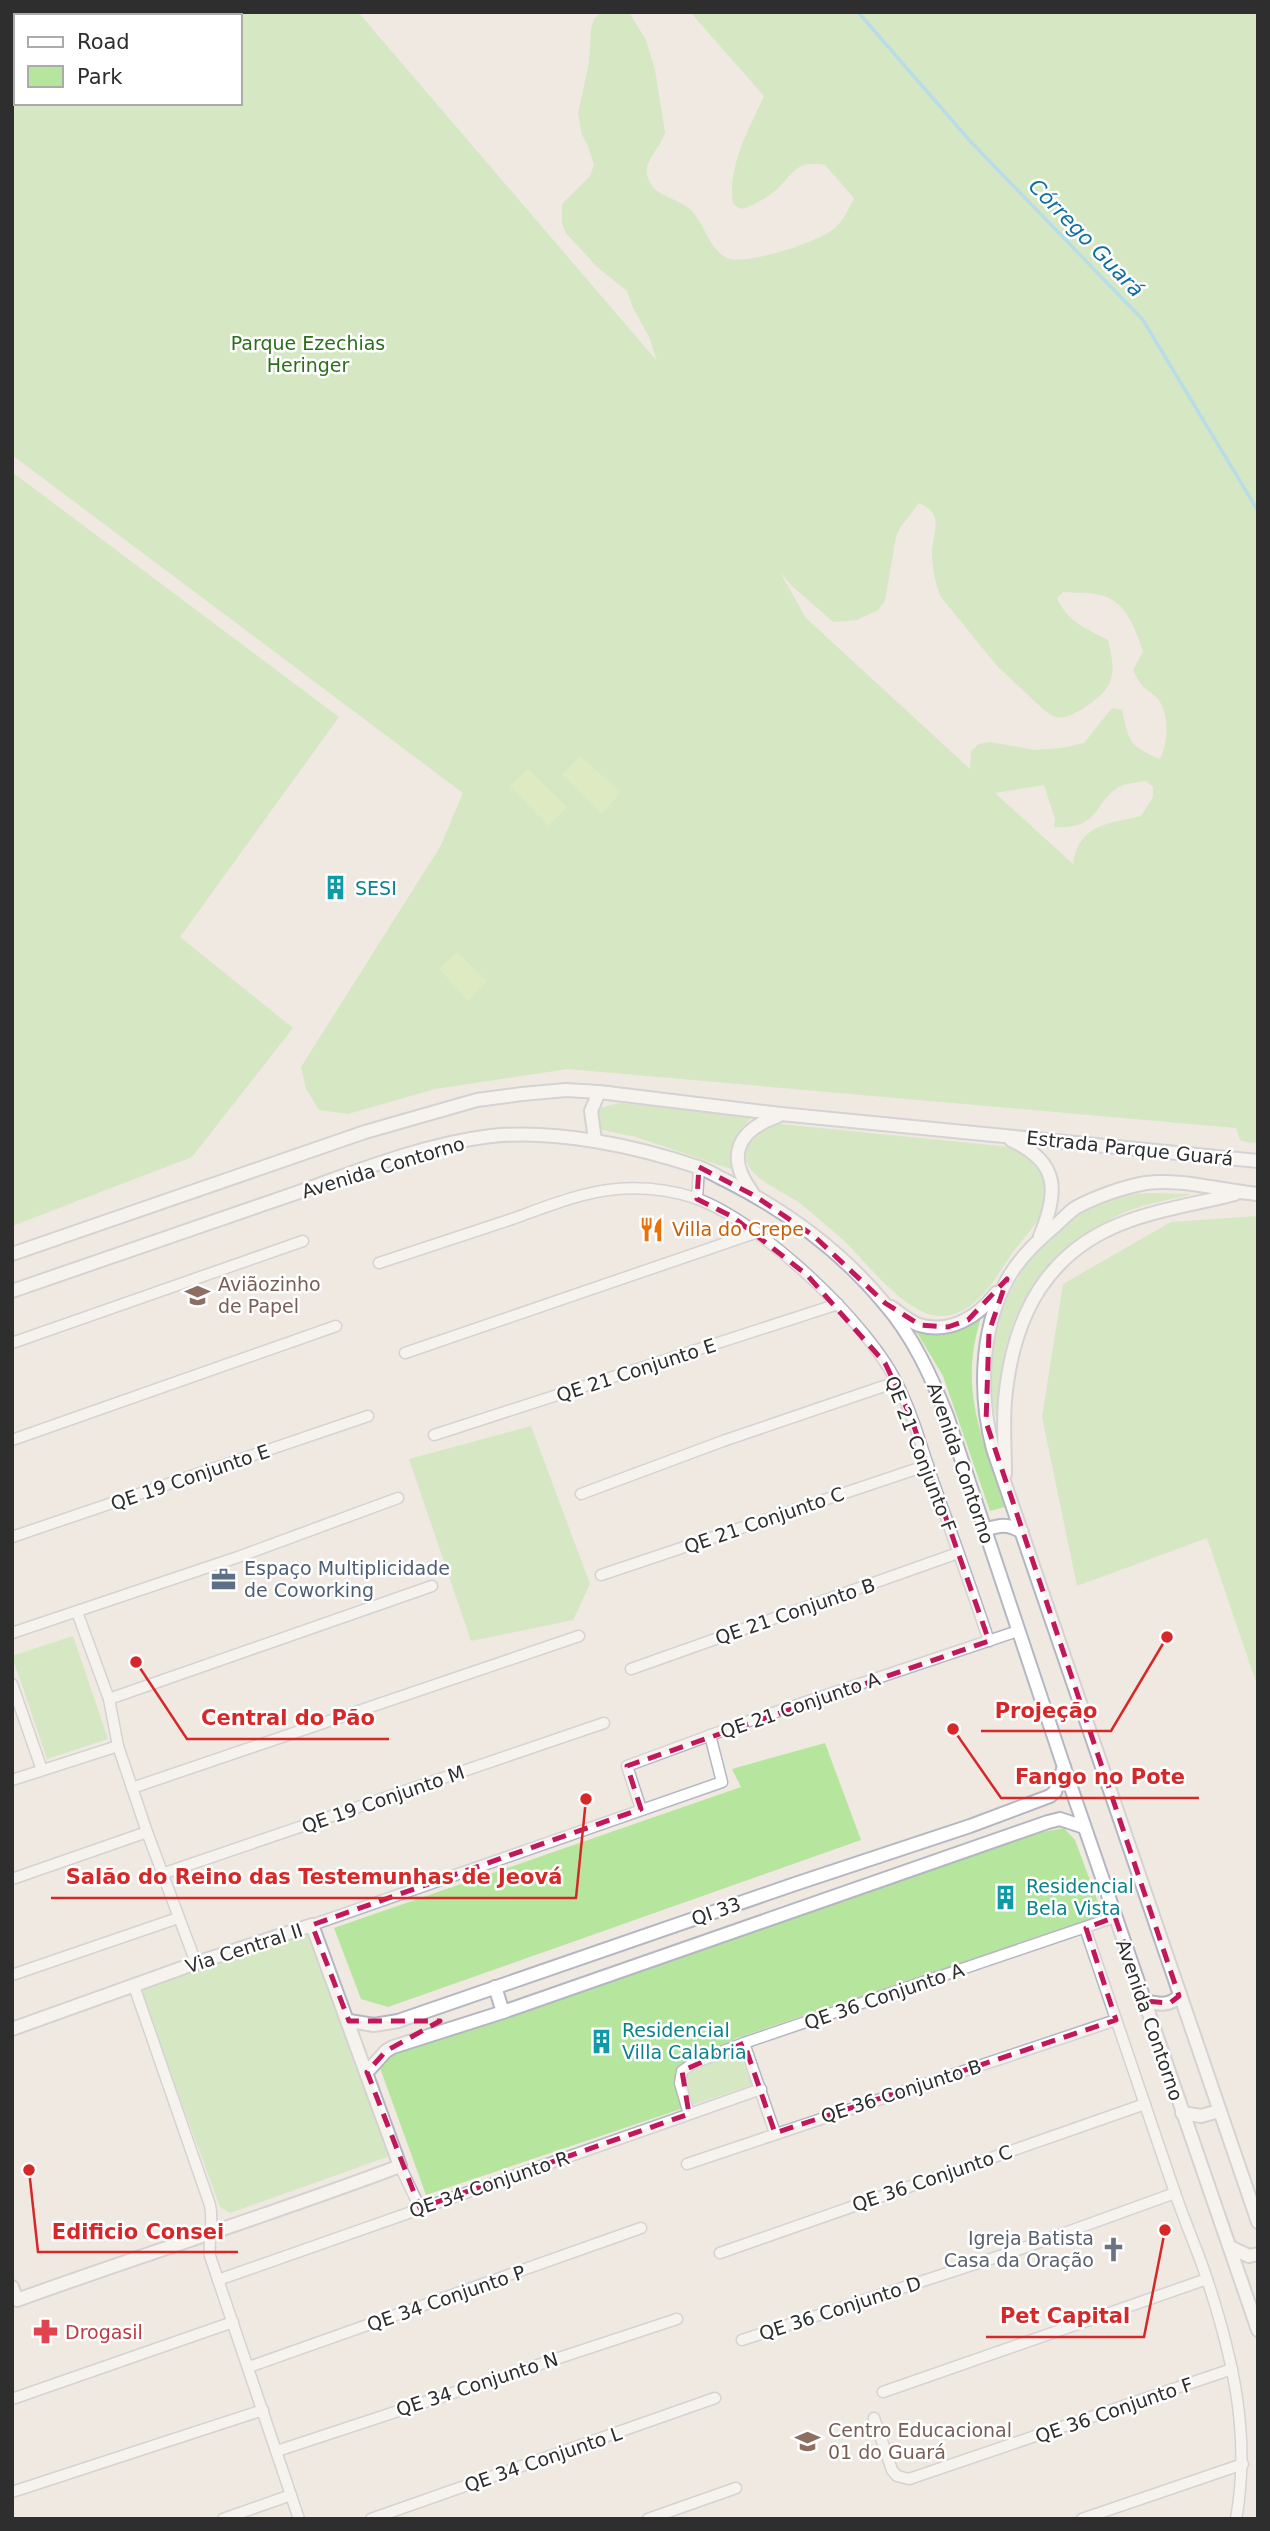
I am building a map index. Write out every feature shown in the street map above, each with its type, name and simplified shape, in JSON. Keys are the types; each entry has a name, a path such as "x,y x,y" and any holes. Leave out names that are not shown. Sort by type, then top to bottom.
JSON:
{"main road":[{"name":"Avenida Contorno","path":"12,1254 201,1187 426,1113 477,1100 522,1094 566,1090 599,1092 781,1114 1002,1136"},
{"path":"595,1140 591,1111 599,1092"},
{"path":"755,1196 741,1176 738,1148 757,1124 781,1114"},
{"name":"Avenida Contorno","path":"12,1291 381,1163 489,1136 530,1134 595,1140 699,1167 755,1196 840,1257 885,1303 931,1376 962,1457 1084,1827 1258,2330"},
{"path":"1002,1136 1026,1147 1043,1162 1051,1176 1054,1195 1038,1239"},
{"name":"Estrada Parque Guará","path":"1002,1136 1258,1161"},
{"name":"Estrada Parque Guará","path":"1038,1239 1074,1209 1094,1199 1146,1183 1172,1182 1258,1194"},
{"path":"1005,1484 1005,1400 1014,1342 1024,1313 1041,1284 1065,1258 1091,1239 1130,1220 1242,1192"},
{"name":"Avenida Contorno","path":"1038,1239 1007,1279 996,1304 989,1332 986,1422 1258,2222"},
{"path":"885,1303 919,1325 947,1327 968,1320 986,1306 1007,1279"},
{"path":"984,1530 1004,1524 1022,1532"},
{"name":"QI 33","path":"349,2021 374,2025 398,2021 970,1826 1050,1796 1055,1792 1064,1768"},
{"name":"QI 33","path":"367,2072 393,2047 503,2012 1055,1820 1084,1827"},
{"path":"970,1826 977,1847"},
{"name":"Via Central II","path":"12,2029 312,1925 400,2166"},
{"path":"495,1987 503,2012"},
{"path":"1144,2001 1170,2003 1179,1996"},
{"path":"1182,2113 1201,2116 1219,2111"},
{"path":"12,2287 15,2301 400,2166"},
{"path":"1230,2247 1249,2256 1258,2255"}],"street":[{"path":"697,1199 699,1167"},
{"name":"QE 21 Conjunto F","path":"379,1263 578,1196 616,1189 649,1188 672,1191 697,1199 733,1217 807,1275 838,1304 869,1341 896,1382 989,1641"},
{"path":"405,1353 755,1233"},
{"path":"12,1342 303,1241"},
{"name":"QE 21 Conjunto E","path":"434,1435 838,1304"},
{"path":"12,1440 336,1326"},
{"path":"582,1494 736,1436 896,1382"},
{"name":"QE 19 Conjunto E","path":"12,1537 368,1416"},
{"name":"QE 21 Conjunto C","path":"601,1575 928,1465"},
{"path":"12,1633 238,1557 398,1498"},
{"name":"QE 21 Conjunto B","path":"631,1669 958,1553"},
{"path":"109,1699 432,1586"},
{"path":"77,1612 109,1699 118,1746 132,1788 196,1963"},
{"name":"QE 21 Conjunto A","path":"641,1809 627,1766 1018,1630"},
{"path":"132,1788 579,1636"},
{"path":"12,1684 43,1770"},
{"name":"QE 19 Conjunto M","path":"162,1874 604,1723"},
{"path":"312,1925 722,1782 710,1735"},
{"path":"12,1780 118,1746"},
{"path":"12,1879 147,1832"},
{"name":"QE 36 Conjunto A","path":"690,2114 680,2083 682,2071 692,2064 744,2043 1115,1917"},
{"path":"12,1975 178,1918"},
{"path":"1086,1928 1175,2193 1207,2279 1233,2369 1241,2418 1242,2464 1236,2519"},
{"path":"134,1986 210,2205 210,2256 299,2519"},
{"name":"QE 36 Conjunto B","path":"687,2164 1116,2020"},
{"path":"744,2043 775,2133"},
{"name":"QE 34 Conjunto R","path":"218,2280 761,2090"},
{"name":"QE 36 Conjunto C","path":"720,2253 1145,2104"},
{"name":"Via Central II","path":"400,2166 420,2208"},
{"name":"QE 36 Conjunto D","path":"743,2340 1012,2252 1175,2193"},
{"name":"QE 34 Conjunto P","path":"249,2367 641,2228"},
{"path":"883,2392 1207,2279"},
{"name":"QE 34 Conjunto N","path":"277,2451 677,2319"},
{"path":"12,2399 233,2322"},
{"name":"QE 36 Conjunto F","path":"874,2418 892,2470 902,2479 909,2479 1233,2369"},
{"name":"QE 34 Conjunto L","path":"371,2519 389,2516 715,2398"},
{"path":"12,2492 263,2410"},
{"path":"1083,2519 1242,2464"},
{"path":"648,2519 736,2488"},
{"path":"223,2519 291,2495"}],"highlighted area":[{"path":"699,1167 755,1196 814,1236 885,1303 920,1325 948,1327 968,1320 1007,1279 989,1332 986,1422 1179,1996 1170,2003 1144,2001 1115,1917 1086,1928 1116,2020 775,2133 744,2043 682,2071 689,2114 420,2208 367,2072 386,2051 440,2021 349,2021 312,1925 641,1809 627,1766 989,1641 910,1415 885,1363 807,1275 733,1217 697,1199"}],"green space":[{"name":"Parque Ezechias Heringer","path":"12,12 358,12 657,361 649,337 627,291 597,267 566,233 562,224 562,204 590,176 594,165 582,135 578,114 589,62 591,29 594,19 602,12 629,12 646,40 655,70 665,132 648,164 647,175 650,183 660,193 687,206 716,249 727,258 736,260 765,256 826,234 840,222 854,198 825,165 807,164 796,169 775,191 754,204 741,209 733,204 736,162 764,96 690,12 1258,12 1258,1142 1240,1140 1236,1128 568,1069 435,1089 348,1114 319,1110 306,1089 301,1067 440,847 463,793 12,455","holes":["919,503 927,507 935,518 932,552 941,597 997,666 1045,711 1054,716 1071,715 1096,699 1109,684 1113,667 1108,640 1072,618 1057,598 1063,592 1102,595 1114,601 1126,613 1143,651 1133,670 1141,684 1158,699 1165,713 1166,737 1160,759 1132,742 1122,710 1112,708 1084,743 1035,750 990,742 979,744 971,751 970,769 806,618 780,572 833,622 857,620 878,610 885,601 896,537","1146,781 1153,787 1153,797 1141,816 1106,824 1088,833 1076,851 1073,864 995,793 1044,785 1055,819 1054,827 1070,827 1089,819 1113,791 1123,785"]},
{"path":"12,472 339,717 180,937 293,1028 192,1157 12,1226"},
{"path":"580,756 621,792 602,814 562,775"},
{"path":"528,769 567,807 548,826 510,786"},
{"path":"457,952 487,981 468,1001 439,969"},
{"path":"619,1103 753,1116 738,1134 734,1170 636,1137 602,1130 597,1123 596,1114 600,1108"},
{"path":"780,1124 1010,1147 1037,1164 1046,1182 1046,1202 1036,1223 974,1303 953,1314 940,1316 927,1313 900,1298 842,1239 806,1208 752,1171 746,1159 750,1141 764,1127"},
{"path":"1151,1193 1192,1194 1133,1209 1101,1224 1058,1256 1026,1297 1014,1320 1006,1346 1001,1381 1002,1437 994,1409 992,1354 997,1327 1019,1276 1055,1232 1087,1207 1111,1197"},
{"path":"1258,1216 1258,1688 1207,1538 1077,1586 1042,1417 1063,1284 1171,1222"},
{"path":"981,1318 972,1368 973,1391 982,1436 1005,1507 990,1511 943,1376 913,1326 958,1328"},
{"path":"531,1426 590,1584 573,1620 471,1641 409,1459"},
{"path":"73,1636 108,1739 47,1759 12,1656"},
{"path":"825,1743 861,1840 388,2007 361,1999 334,1928 741,1787 732,1769"},
{"path":"1064,1828 1075,1840 1101,1910 1092,1919 734,2039 752,2085 426,2195 380,2068 395,2052 1043,1832"},
{"path":"304,1928 318,1937 390,2147 387,2157 230,2213 220,2207 142,1995 146,1985"}],"waterway":[{"name":"Córrego Guará","path":"858,12 970,141 1143,320 1258,511"}],"place":[{"name":"SESI","path":"335,888"},
{"name":"Villa do Crepe","path":"652,1229"},
{"name":"Aviãozinho de Papel","path":"198,1295"},
{"name":"Espaço Multiplicidade de Coworking","path":"224,1579"},
{"name":"Projeção","path":"1167,1637"},
{"name":"Central do Pão","path":"136,1662"},
{"name":"Fango no Pote","path":"953,1729"},
{"name":"Salão do Reino das Testemunhas de Jeová","path":"586,1799"},
{"name":"Residencial Bela Vista","path":"1006,1897"},
{"name":"Residencial Villa Calabria","path":"602,2041"},
{"name":"Edificio Consei","path":"29,2170"},
{"name":"Pet Capital","path":"1165,2230"},
{"name":"Igreja Batista Casa da Oração","path":"1114,2249"},
{"name":"Drogasil","path":"45,2332"},
{"name":"Centro Educacional 01 do Guará","path":"808,2441"}]}
